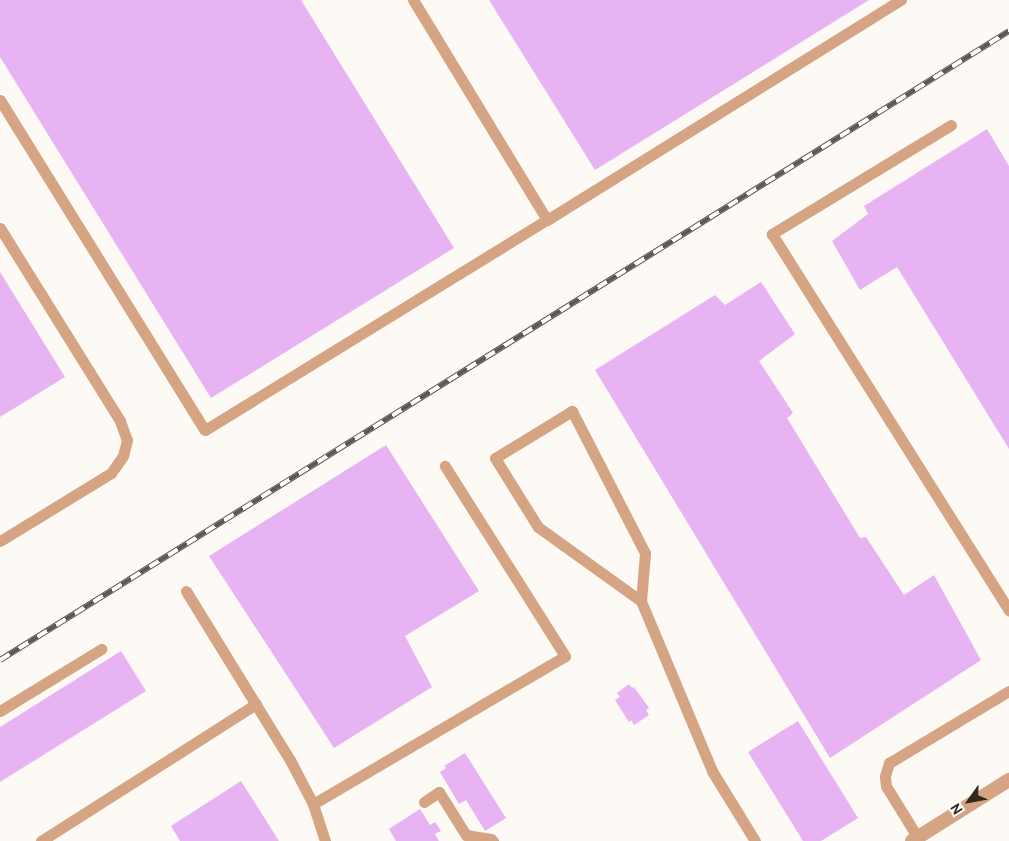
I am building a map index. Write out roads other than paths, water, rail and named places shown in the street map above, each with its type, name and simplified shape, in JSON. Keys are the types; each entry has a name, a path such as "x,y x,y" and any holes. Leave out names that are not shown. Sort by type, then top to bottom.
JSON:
{"street":[{"path":"915,839 1009,780"}],"lane":[{"path":"413,0 547,220"},
{"path":"0,100 205,430 900,0"},
{"path":"951,125 772,234 1009,611"},
{"path":"0,228 120,421 128,440 123,456 111,473 0,540"},
{"path":"641,600 538,527 496,458 572,411 645,553 641,600 712,771 755,841"},
{"path":"313,804 565,656 445,466"},
{"path":"186,591 290,760 313,804 325,841"},
{"path":"0,711 101,649"},
{"path":"915,839 886,786 885,776 889,763 1009,691"},
{"path":"41,841 256,704"},
{"path":"424,802 439,792 466,835 492,839 493,841"}],"railway":[{"path":"0,660 1009,31"}]}
